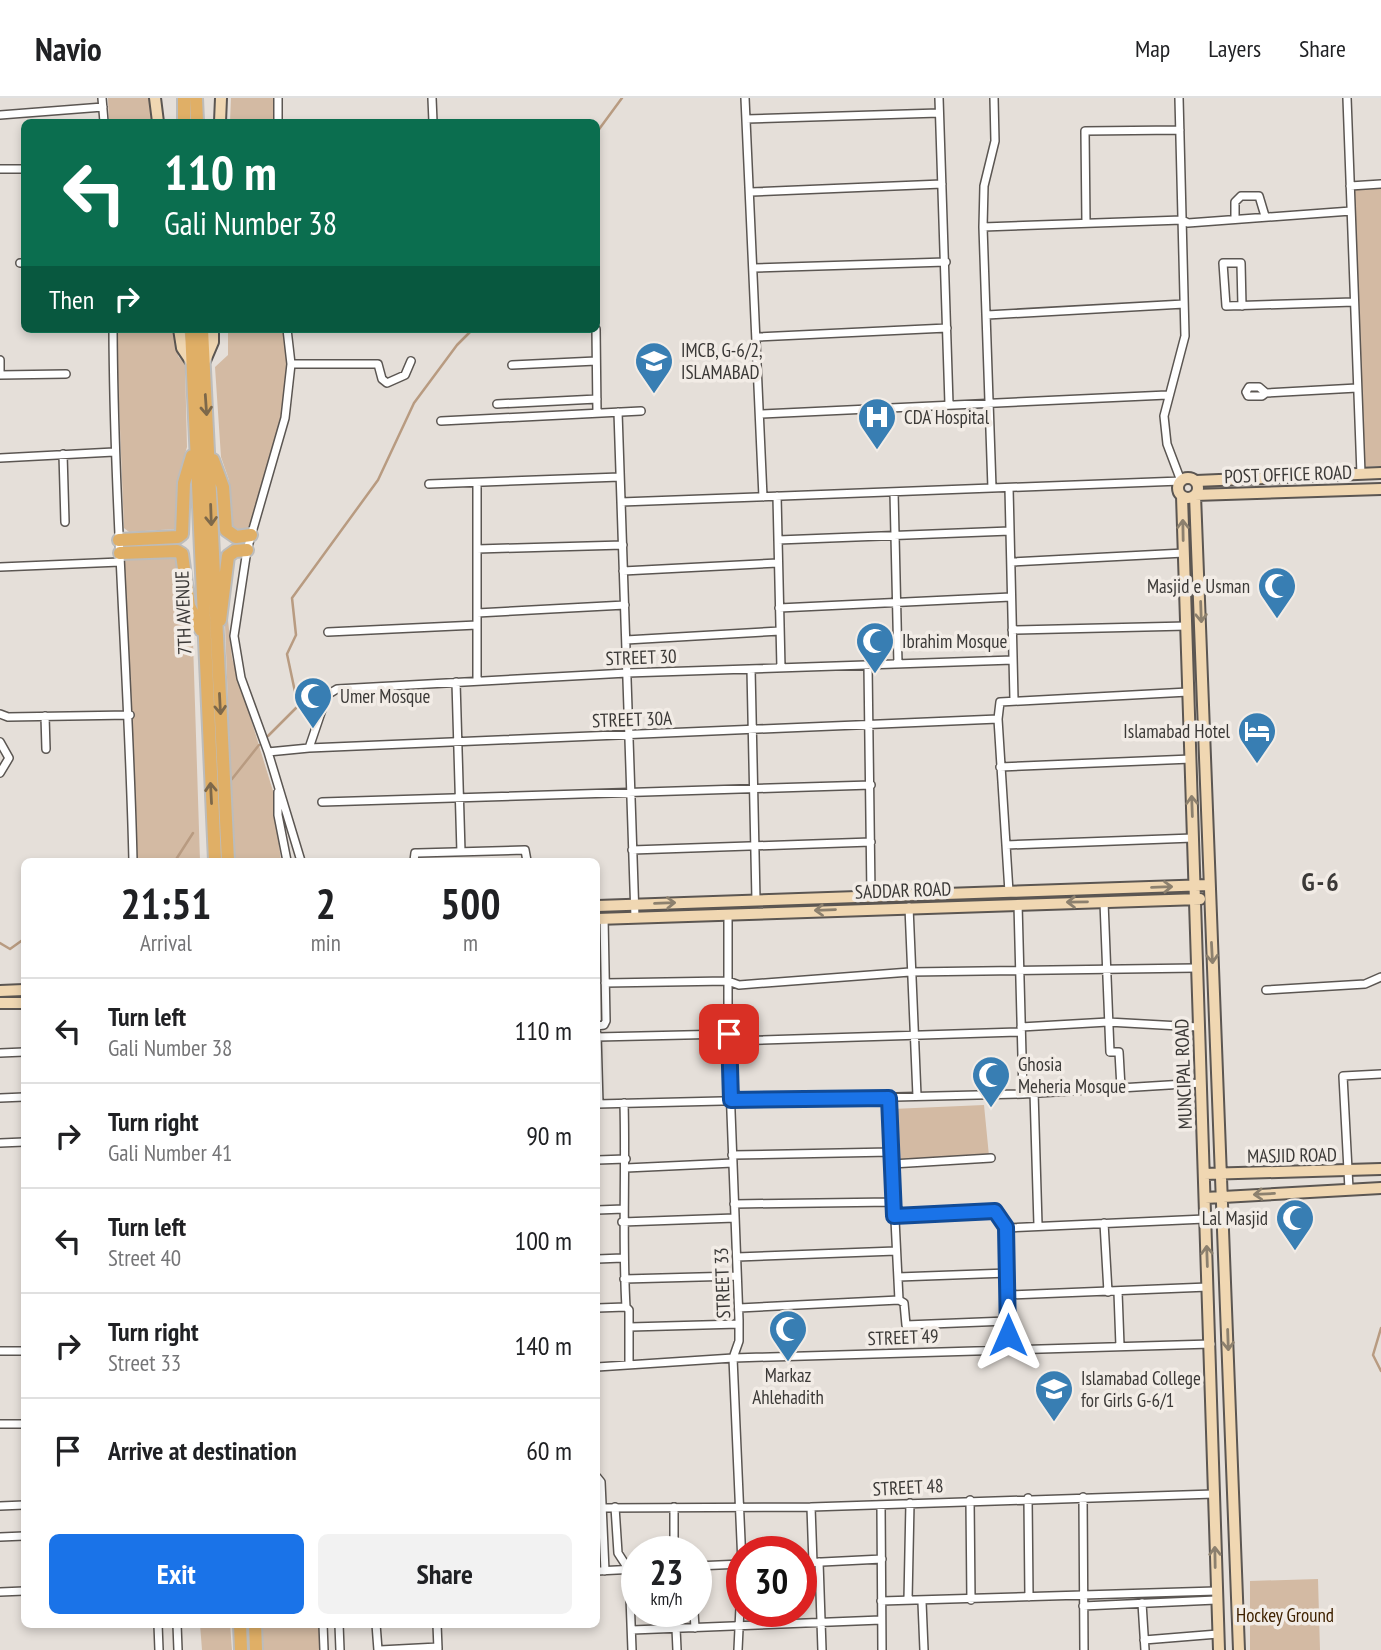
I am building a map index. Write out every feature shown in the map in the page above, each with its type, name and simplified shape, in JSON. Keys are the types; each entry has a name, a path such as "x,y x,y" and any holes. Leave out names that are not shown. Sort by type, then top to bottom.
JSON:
{"main road":[{"path":"184,98 184,119"},
{"path":"196,98 197,119"},
{"path":"192,333 197,364"},
{"path":"197,364 201,333"},
{"name":"7TH AVENUE","path":"197,364 209,635 215,858"},
{"path":"202,446 223,487 226,530 236,537 251,535"},
{"path":"120,552 182,534 184,483 202,446"},
{"path":"120,552 177,551 182,554 189,606 209,635 225,602 228,556 235,551 247,550"},
{"name":"7TH AVENUE","path":"209,635 228,858"},
{"path":"240,1628 241,1650"},
{"path":"255,1628 256,1650"}],"street":[{"path":"155,98 158,119"},
{"path":"220,119 221,98"},
{"path":"278,98 278,119"},
{"path":"432,98 433,119"},
{"path":"745,98 763,497"},
{"path":"939,98 949,404"},
{"path":"992,488 983,227 984,186 995,141 994,98"},
{"path":"1180,98 1183,349 1167,395 1164,416 1167,444 1181,481 1179,491 1182,496 1195,495"},
{"path":"1347,98 1361,474"},
{"path":"0,115 36,113 103,102"},
{"path":"36,113 37,119"},
{"path":"746,119 939,113"},
{"path":"1086,223 1085,131 1180,130"},
{"path":"0,169 21,169"},
{"path":"751,192 943,184"},
{"path":"1350,186 1381,184"},
{"path":"1233,218 1235,202 1241,196 1259,195 1265,216"},
{"path":"983,227 1182,220 1188,223 1351,211"},
{"path":"754,268 946,262"},
{"path":"1242,306 1241,263 1223,263 1226,306 1242,306 1354,302"},
{"path":"987,315 1184,304"},
{"path":"757,337 947,327"},
{"path":"113,333 114,452 130,715 133,858"},
{"path":"180,333 182,348 197,364 213,342 213,333"},
{"path":"288,333 291,364 285,418 247,550 234,636 241,678 268,752 300,858"},
{"path":"596,333 597,413"},
{"path":"0,360 0,374 66,374"},
{"path":"291,364 378,364 382,379 387,383 405,374 411,361"},
{"path":"512,365 596,361"},
{"path":"1256,396 1266,393 1357,388"},
{"path":"761,414 990,401 1167,395"},
{"path":"497,404 597,399"},
{"path":"441,421 641,411"},
{"path":"618,412 635,917"},
{"path":"0,458 114,452"},
{"path":"63,454 65,522"},
{"name":"POST OFFICE ROAD","path":"1196,481 1381,473"},
{"path":"429,484 621,477"},
{"path":"621,502 1181,481 1186,478 1196,481 1239,1650"},
{"path":"477,483 477,681"},
{"path":"1009,488 1014,699"},
{"name":"POST OFFICE ROAD","path":"1195,495 1381,489"},
{"path":"894,492 898,664"},
{"path":"1197,513 1201,504 1212,494"},
{"path":"777,496 781,668"},
{"name":"MUNCIPAL ROAD","path":"1182,496 1219,1650"},
{"path":"778,540 1010,531"},
{"path":"477,549 623,545"},
{"path":"0,567 120,552"},
{"path":"1011,562 1184,553"},
{"path":"624,571 778,563"},
{"path":"779,608 1012,597"},
{"path":"477,613 625,606"},
{"path":"328,632 477,625"},
{"path":"1012,630 1187,626"},
{"path":"626,640 780,631"},
{"name":"STREET 30","path":"309,748 327,695 337,689 627,673 1013,660"},
{"path":"868,665 871,895"},
{"path":"751,669 756,900"},
{"path":"456,682 461,852"},
{"path":"1009,892 1000,767 1000,702 1014,699 1188,692"},
{"path":"0,723 4,715 130,715"},
{"path":"45,716 46,749"},
{"name":"STREET 30A","path":"268,752 309,748 998,719"},
{"path":"0,742 9,758 0,773"},
{"path":"1000,767 1191,759"},
{"path":"278,785 278,814 286,858"},
{"path":"322,802 871,785"},
{"path":"1006,845 1193,838"},
{"path":"632,850 871,842"},
{"path":"414,858 415,853 525,850 526,858"},
{"name":"SADDAR ROAD","path":"600,906 1209,885"},
{"name":"SADDAR ROAD","path":"600,919 1210,898"},
{"path":"1104,902 1110,1052 1119,1052 1122,1088"},
{"path":"1018,904 1023,1094"},
{"path":"909,907 917,1096"},
{"name":"STREET 33","path":"728,914 729,1038 739,1308 739,1341 733,1358 741,1536"},
{"path":"600,919 600,1010"},
{"path":"602,979 728,981 739,985 910,972 1018,968 1196,968"},
{"path":"1266,990 1366,984 1381,977"},
{"path":"0,991 21,990"},
{"path":"0,1003 21,1003"},
{"path":"600,1037 729,1038 913,1034 1108,1022 1198,1027"},
{"path":"0,1053 21,1052"},
{"path":"1349,1189 1343,1076 1381,1074"},
{"path":"600,1104 917,1096 938,1100 1202,1083"},
{"path":"1034,1092 1038,1225"},
{"path":"0,1098 21,1097"},
{"path":"889,1098 899,1300"},
{"path":"624,1104 626,1164 622,1222 624,1279 630,1326 629,1364"},
{"path":"0,1143 21,1142"},
{"path":"600,1160 626,1164 891,1152"},
{"path":"892,1164 991,1158"},
{"name":"MASJID ROAD","path":"1205,1174 1381,1170"},
{"name":"MASJID ROAD","path":"1205,1198 1381,1188"},
{"path":"734,1204 893,1202"},
{"path":"600,1210 625,1209"},
{"path":"894,1216 995,1211 1006,1227 1009,1350"},
{"path":"622,1222 735,1218"},
{"path":"1006,1227 1205,1219"},
{"path":"1104,1223 1108,1292"},
{"path":"737,1257 896,1251"},
{"path":"600,1259 623,1258"},
{"path":"898,1277 1008,1273"},
{"path":"624,1279 737,1276"},
{"path":"1008,1295 1208,1287"},
{"path":"1118,1292 1121,1346"},
{"path":"1209,1300 1227,1299"},
{"path":"739,1308 899,1300 904,1303 906,1325 1007,1321"},
{"path":"600,1308 627,1308"},
{"path":"630,1326 739,1324"},
{"name":"STREET 49","path":"600,1367 733,1358 1211,1344"},
{"path":"0,1351 21,1351"},
{"path":"0,1424 21,1424"},
{"path":"600,1485 603,1508 600,1526 601,1571 621,1570"},
{"name":"STREET 48","path":"603,1508 811,1507 1214,1494"},
{"path":"1083,1497 1084,1650"},
{"path":"1028,1498 1029,1597"},
{"path":"970,1500 971,1600"},
{"path":"908,1600 910,1503"},
{"path":"0,1506 21,1505"},
{"path":"881,1505 882,1650"},
{"path":"615,1507 618,1553 621,1556"},
{"path":"674,1507 674,1536"},
{"path":"811,1507 814,1536"},
{"path":"0,1537 21,1536"},
{"path":"817,1562 882,1559"},
{"path":"817,1574 822,1650"},
{"path":"0,1592 21,1591"},
{"path":"881,1601 1216,1595"},
{"path":"1083,1606 1216,1595"},
{"path":"922,1602 924,1650"},
{"path":"1142,1603 1145,1650"},
{"path":"817,1623 881,1620"},
{"path":"632,1627 632,1650"},
{"path":"632,1630 726,1627"},
{"name":"STREET 33","path":"738,1650 740,1627"},
{"path":"158,1628 159,1650"},
{"path":"177,1628 178,1650"},
{"path":"323,1628 324,1650"},
{"path":"339,1628 340,1650"},
{"path":"376,1628 379,1650 438,1649 437,1628"},
{"path":"676,1628 677,1650"},
{"path":"1144,1640 1218,1634"}],"green space":[{"path":"108,98 154,98 157,119 109,119"},
{"path":"231,98 275,98 277,119 230,119"},
{"path":"1381,188 1381,466 1365,467 1354,189"},
{"path":"116,333 177,333 178,356 185,364 187,447 179,474 176,529 129,532 124,528"},
{"path":"228,333 287,333 289,381 274,457 250,528 242,533 233,526 229,480 221,457 215,367 228,355"},
{"path":"174,556 181,559 183,598 193,642 200,858 135,858 123,557"},
{"path":"228,620 232,658 273,791 281,858 234,858 225,625"},
{"path":"984,1105 989,1156 893,1161 892,1109"},
{"name":"Hockey Ground","path":"1318,1579 1320,1650 1250,1650 1250,1581"},
{"path":"200,1628 230,1628 232,1650 202,1650"},
{"path":"261,1628 322,1628 322,1650 261,1650 259,1633"}],"waterway":[{"path":"600,128 622,98"},
{"path":"268,736 298,706 287,654 296,635 292,598 378,480 414,403 469,333"},
{"path":"232,779 259,745"},
{"path":"177,858 193,833"},
{"path":"0,943 10,949 21,941"},
{"path":"1381,1328 1373,1355 1381,1371"}],"place":[{"name":"IMCB, G-6/2, ISLAMABAD","path":"654,395"},
{"name":"CDA Hospital","path":"877,451"},
{"name":"Masjid e Usman","path":"1277,620"},
{"name":"Ibrahim Mosque","path":"875,675"},
{"name":"Umer Mosque","path":"313,730"},
{"name":"Islamabad Hotel","path":"1257,765"},
{"name":"Ghosia Meheria Mosque","path":"991,1109"},
{"name":"Lal Masjid","path":"1295,1252"},
{"name":"Markaz Ahlehadith","path":"788,1363"},
{"name":"Islamabad College for Girls G-6/1","path":"1054,1423"}],"district":[{"name":"G-6","path":"1321,881"}],"route":[{"path":"729,1034 731,1100 889,1098 894,1216 995,1211 1006,1227 1008,1335"}]}
